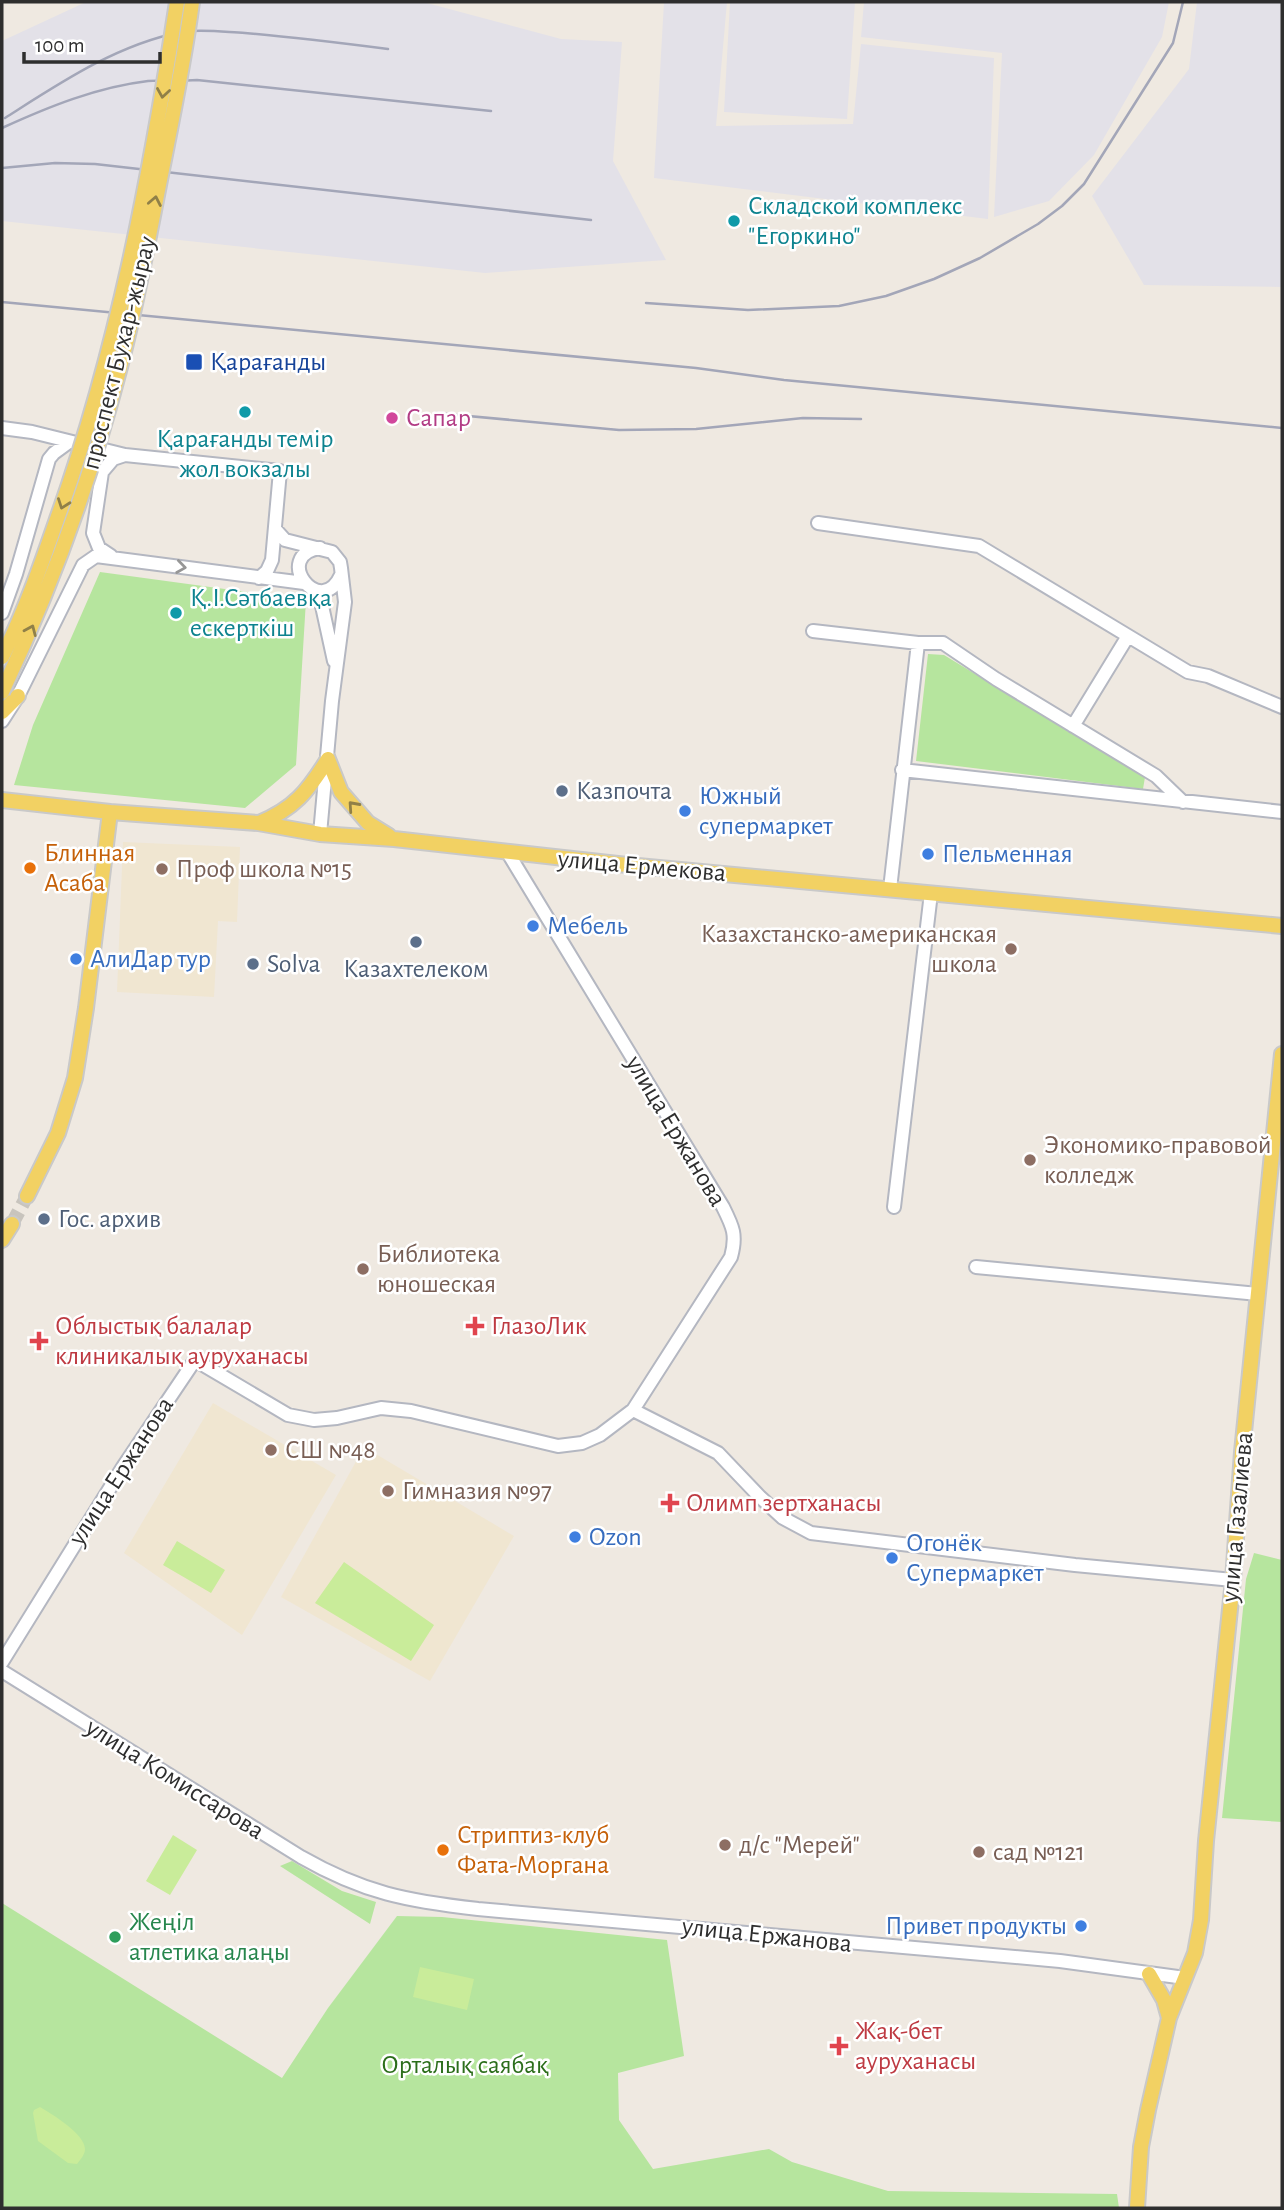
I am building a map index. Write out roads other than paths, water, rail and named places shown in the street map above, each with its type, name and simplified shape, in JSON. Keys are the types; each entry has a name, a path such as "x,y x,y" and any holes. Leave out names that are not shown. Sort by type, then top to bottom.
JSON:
{"main road":[{"name":"проспект Бухар-жырау","path":"2,657 49,543 97,399 132,253 161,107 177,2"},
{"name":"проспект Бухар-жырау","path":"2,693 51,583 94,459 121,366 141,279 192,2"},
{"path":"2,712 18,696"},
{"path":"258,823 282,813 312,786 328,759"},
{"path":"328,759 341,792 368,823 394,839"},
{"path":"2,788 21,802"},
{"name":"улица Ермекова","path":"2,800 110,812 258,823 320,834 394,839 509,853 1282,926"},
{"path":"2,809 21,802"},
{"path":"27,1196 58,1133 75,1078 110,812"},
{"name":"улица Газалиева","path":"1137,2208 1143,2135 1169,2018 1195,1953 1201,1920 1206,1841 1233,1580 1242,1452 1282,1054"},
{"path":"2,1240 12,1224"},
{"path":"1149,1974 1164,2000 1169,2018"}],"street":[{"path":"2,428 32,432 125,455 280,471 272,561 267,571 259,578"},
{"path":"32,432 40,440 49,459"},
{"path":"2,613 49,459 69,442"},
{"path":"85,447 102,472"},
{"path":"114,558 99,548 93,533 102,472 113,459 125,455"},
{"path":"818,523 979,546 1188,672 1208,676 1282,707"},
{"path":"276,530 285,540 332,552 340,562 345,602 320,834"},
{"path":"320,548 303,557 299,570 322,606 336,672"},
{"path":"2,721 18,696 83,565 96,556 330,588 341,575"},
{"path":"813,631 918,643 943,643 996,679 1156,776 1183,802"},
{"path":"1073,726 1128,636"},
{"path":"890,889 918,643"},
{"path":"902,770 1282,813"},
{"name":"улица Ержанова","path":"2,1662 123,1467 195,1360 288,1415 314,1420 337,1418 380,1408 411,1410 558,1446 582,1443 600,1435 633,1410 731,1257 736,1241 733,1227 509,853"},
{"path":"894,1207 931,893"},
{"path":"976,1267 1258,1294"},
{"path":"633,1410 718,1453 783,1518 811,1532 1064,1564 1233,1580"},
{"name":"улица Комиссарова","path":"2,1671 301,1857 350,1883"},
{"name":"улица Ержанова","path":"350,1883 387,1895 435,1904 1060,1961 1185,1978"}],"tunnel":[{"path":"12,1224 27,1196"}],"railway":[{"path":"646,303 748,310 839,306 886,296 934,279 980,258 1038,224 1062,206 1084,184 1173,43 1183,2"},
{"path":"5,118 111,56 157,38 181,32 245,33 388,49"},
{"path":"2,128 55,105 92,93 154,81 197,80 491,111"},
{"path":"2,168 55,163 95,164 591,220"},
{"path":"2,302 696,368 784,380 1282,428"},
{"path":"436,413 619,430 696,429 803,418 861,419"}],"place":[{"name":"Складской комплекс \"Егоркино\"","path":"734,221"},
{"name":"Қарағанды","path":"194,362"},
{"name":"Қарағанды темір жол вокзалы","path":"245,412"},
{"name":"Сапар","path":"392,418"},
{"name":"Қ.І.Сәтбаевқа ескерткіш","path":"176,613"},
{"name":"Казпочта","path":"562,791"},
{"name":"Южный супермаркет","path":"685,811"},
{"name":"Пельменная","path":"928,854"},
{"name":"Блинная Асаба","path":"30,868"},
{"name":"Проф школа №15","path":"162,869"},
{"name":"Мебель","path":"533,926"},
{"name":"Казахтелеком","path":"416,942"},
{"name":"Казахстанско-американская школа","path":"1011,949"},
{"name":"АлиДар тур","path":"76,959"},
{"name":"Solva","path":"253,964"},
{"name":"Экономико-правовой колледж","path":"1030,1160"},
{"name":"Гос. архив","path":"44,1219"},
{"name":"Библиотека юношеская","path":"363,1269"},
{"name":"ГлазоЛик","path":"475,1326"},
{"name":"Облыстық балалар клиникалық ауруханасы","path":"39,1341"},
{"name":"СШ №48","path":"271,1450"},
{"name":"Гимназия №97","path":"388,1491"},
{"name":"Олимп зертханасы","path":"670,1503"},
{"name":"Ozon","path":"575,1537"},
{"name":"Огонёк Супермаркет","path":"892,1558"},
{"name":"д/с \"Мерей\"","path":"725,1845"},
{"name":"Стриптиз-клуб Фата-Моргана","path":"443,1850"},
{"name":"сад №121","path":"979,1852"},
{"name":"Привет продукты","path":"1081,1926"},
{"name":"Жеңіл атлетика алаңы","path":"115,1937"},
{"name":"Жақ-бет ауруханасы","path":"839,2046"}],"park label":[{"name":"Орталық саябақ","path":"465,2065"}]}
